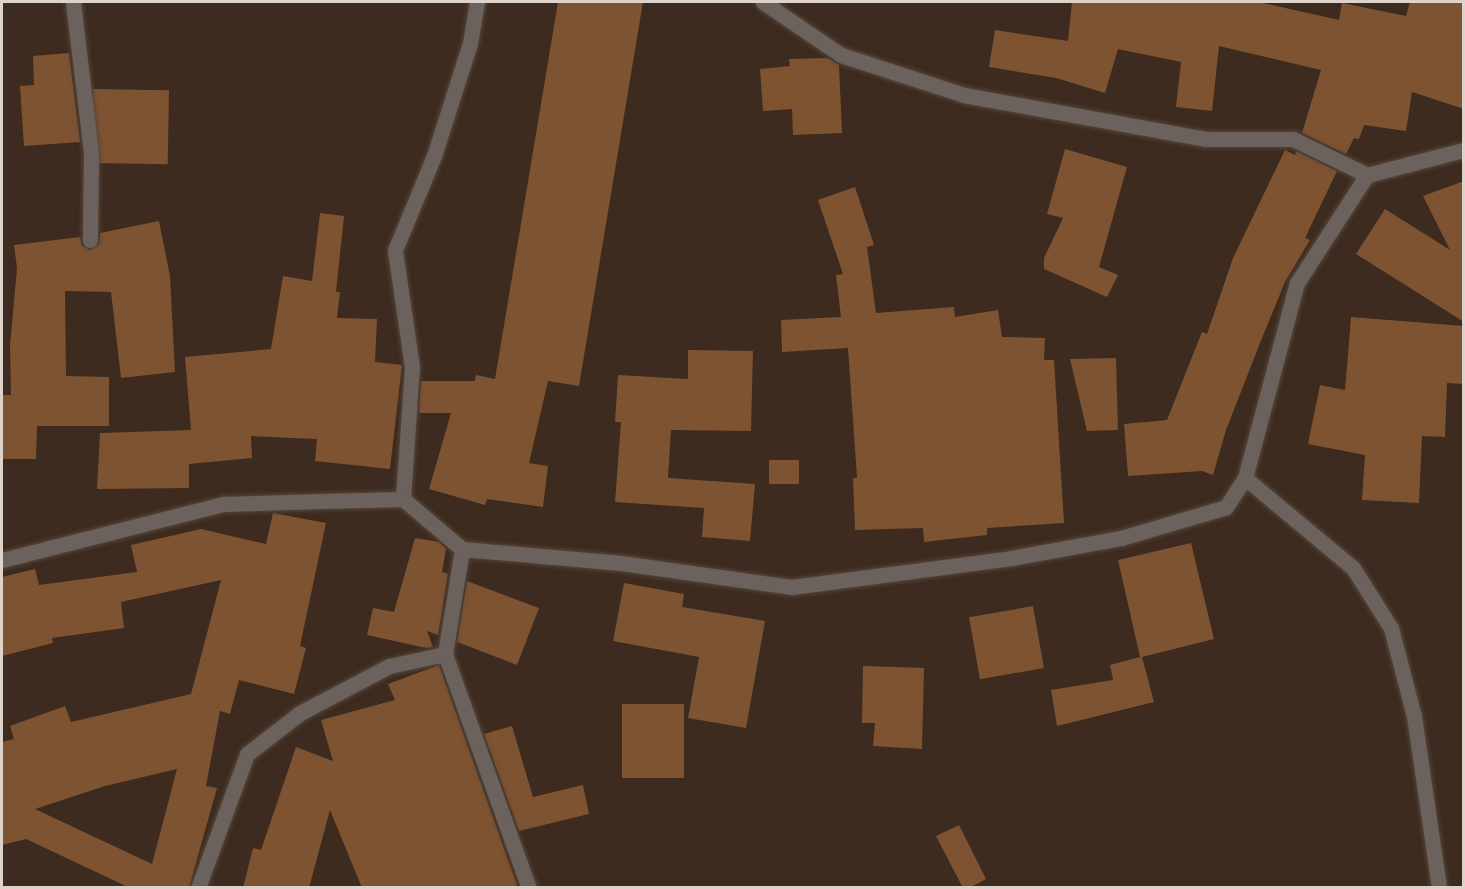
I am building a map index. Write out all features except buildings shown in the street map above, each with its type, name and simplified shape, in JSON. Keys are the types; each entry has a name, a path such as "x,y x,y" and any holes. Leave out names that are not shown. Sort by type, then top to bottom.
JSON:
{"street":[{"path":"73,2 91,154 90,240"},
{"path":"403,500 412,367 395,250 434,156 470,43 477,2"},
{"path":"763,2 841,55 964,95 1205,139 1293,139 1367,175 1464,150"},
{"path":"2,560 223,504 403,500 462,549 621,563 792,587 1011,558 1121,538 1226,507 1245,478 1298,284 1367,175"},
{"path":"1245,478 1353,568 1391,628 1414,716 1439,888"},
{"path":"462,549 444,654 529,888"},
{"path":"198,888 248,754 300,713 389,666 444,654"}]}
